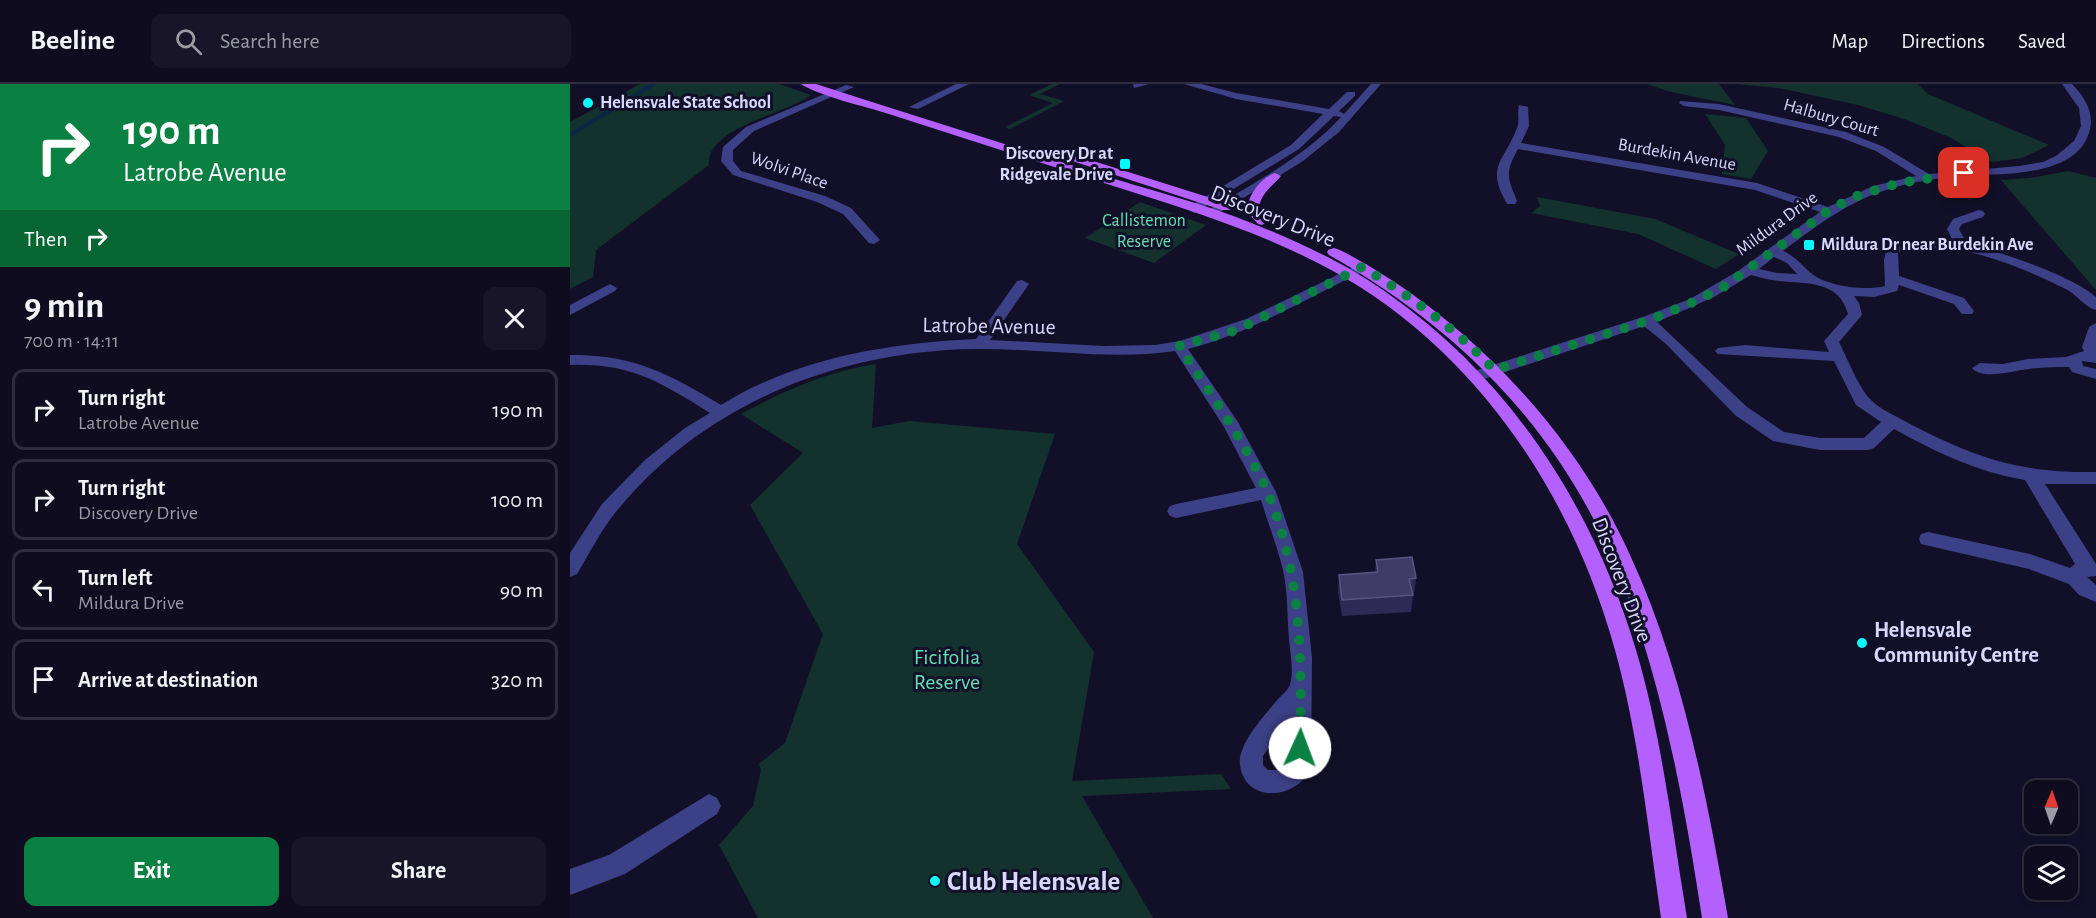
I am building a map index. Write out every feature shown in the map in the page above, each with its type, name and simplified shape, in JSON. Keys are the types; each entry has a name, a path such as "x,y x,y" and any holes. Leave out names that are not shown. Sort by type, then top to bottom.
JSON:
{"main road":[{"name":"Discovery Drive","path":"806,84 841,88 914,107 1214,207 1262,220 1316,243 1355,270 1434,315 1479,353 1485,373 1542,460 1563,497 1590,556 1616,624 1639,707 1674,918"},
{"name":"Discovery Drive","path":"841,88 1194,209"},
{"path":"1262,220 1253,212 1253,204 1259,190 1275,176"},
{"name":"Discovery Drive","path":"1214,207 1245,225 1355,270"},
{"name":"Discovery Drive","path":"1485,373 1535,416 1582,485 1613,538 1648,624 1690,777 1715,918"}],"street":[{"path":"914,107 964,84"},
{"path":"1189,84 1236,96 1347,115"},
{"path":"1214,207 1295,147 1362,84"},
{"path":"1194,209 1214,207 1275,176 1326,137 1376,84"},
{"path":"2067,84 2084,105 2087,117 2081,136 2096,140"},
{"name":"Wolvi Place","path":"841,88 750,129 727,148 727,161 737,173 821,199 847,211 874,240"},
{"name":"Halbury Court","path":"1684,103 1719,107 1842,134 1880,149 1926,177"},
{"path":"1511,201 1502,179 1502,168 1524,126 1522,107"},
{"name":"Mildura Drive","path":"1485,373 1647,321 1696,301 1749,270 1828,211 1854,197 1926,177 2034,167 2070,152 2081,136"},
{"name":"Burdekin Avenue","path":"1516,145 1757,187 1828,211"},
{"path":"1962,247 1953,229 1957,222 1979,214"},
{"path":"1749,270 1777,277 1809,278 1842,290 1874,292 1892,288 1894,279 1890,260 1892,250 1905,245 1962,247 2010,261 2070,286 2086,294 2096,306"},
{"path":"1773,252 1792,260 1809,278"},
{"name":"Latrobe Avenue","path":"570,569 613,502 651,464 693,429 776,383 828,364 877,351 919,345 980,344 1094,352 1135,352 1179,346 1237,330 1355,270"},
{"path":"1894,279 1959,301 1967,310"},
{"path":"980,344 1022,284"},
{"path":"570,311 610,288"},
{"path":"1842,290 1852,303 1855,315 1831,341 1862,401 1892,421 1946,450 1982,464 2056,479 2096,478"},
{"path":"1647,321 1671,341 1741,411 1779,437 1820,444 1868,444 1892,421"},
{"path":"2095,357 2089,347 2096,327"},
{"path":"1179,346 1232,426 1267,492 1293,572 1301,658 1301,688"},
{"path":"1723,351 1745,350 1839,357"},
{"path":"2074,361 2074,358 2080,356 2095,357"},
{"path":"570,360 617,362 658,374 720,412"},
{"path":"1980,368 2003,369 2028,364 2074,361"},
{"path":"2074,361 2077,369 2096,374"},
{"path":"2031,475 2084,563 2087,573 2086,589 2096,594"},
{"path":"1176,512 1267,492"},
{"path":"1928,539 2087,573"},
{"path":"570,882 616,865 709,806"}],"green space":[{"path":"640,84 779,84 811,95 800,102 750,122 720,141 711,152 709,165 596,250 593,277 570,289 570,122"},
{"path":"1052,84 1060,84 1040,94 1064,101 1010,129 1005,127 1053,103 1029,95"},
{"path":"1647,84 1719,84 1735,105 1679,94"},
{"path":"1736,84 1918,84 1928,94 2049,145 2022,158 1992,162 1949,137 1904,119 1858,105 1779,88"},
{"path":"1705,114 1746,118 1768,151 1751,179 1722,174 1725,145"},
{"path":"2068,171 2096,178 2096,290 2001,180 2030,178"},
{"path":"1537,197 1655,219 1739,254 1716,269 1638,234 1531,213 1540,206"},
{"name":"Callistemon Reserve","path":"1140,202 1206,225 1154,263 1085,238"},
{"name":"Ficifolia Reserve","path":"876,364 872,428 909,421 1055,434 1017,544 1094,652 1072,781 1221,774 1231,789 1082,796 1153,918 758,918 719,845 753,806 761,770 759,764 785,743 823,634 750,505 803,453 741,414 807,383 858,367"}],"building":[{"path":"1412,557 1416,578 1409,579 1413,595 1342,600 1339,575 1378,572 1376,560"}],"waterway":[{"path":"570,135 653,84"}],"place":[{"name":"Helensvale State School","path":"588,103"},
{"name":"Discovery Dr at Ridgevale Drive","path":"1125,164"},
{"name":"Mildura Dr near Burdekin Ave","path":"1809,245"},
{"name":"Helensvale Community Centre","path":"1862,643"},
{"name":"Club Helensvale","path":"935,881"}],"route":[{"path":"1300,748 1301,658 1293,572 1267,492 1232,426 1179,346 1212,339 1237,330 1362,267 1434,315 1479,353 1494,370 1647,321 1696,301 1725,286 1828,211 1854,197 1926,177 1964,173"}]}
